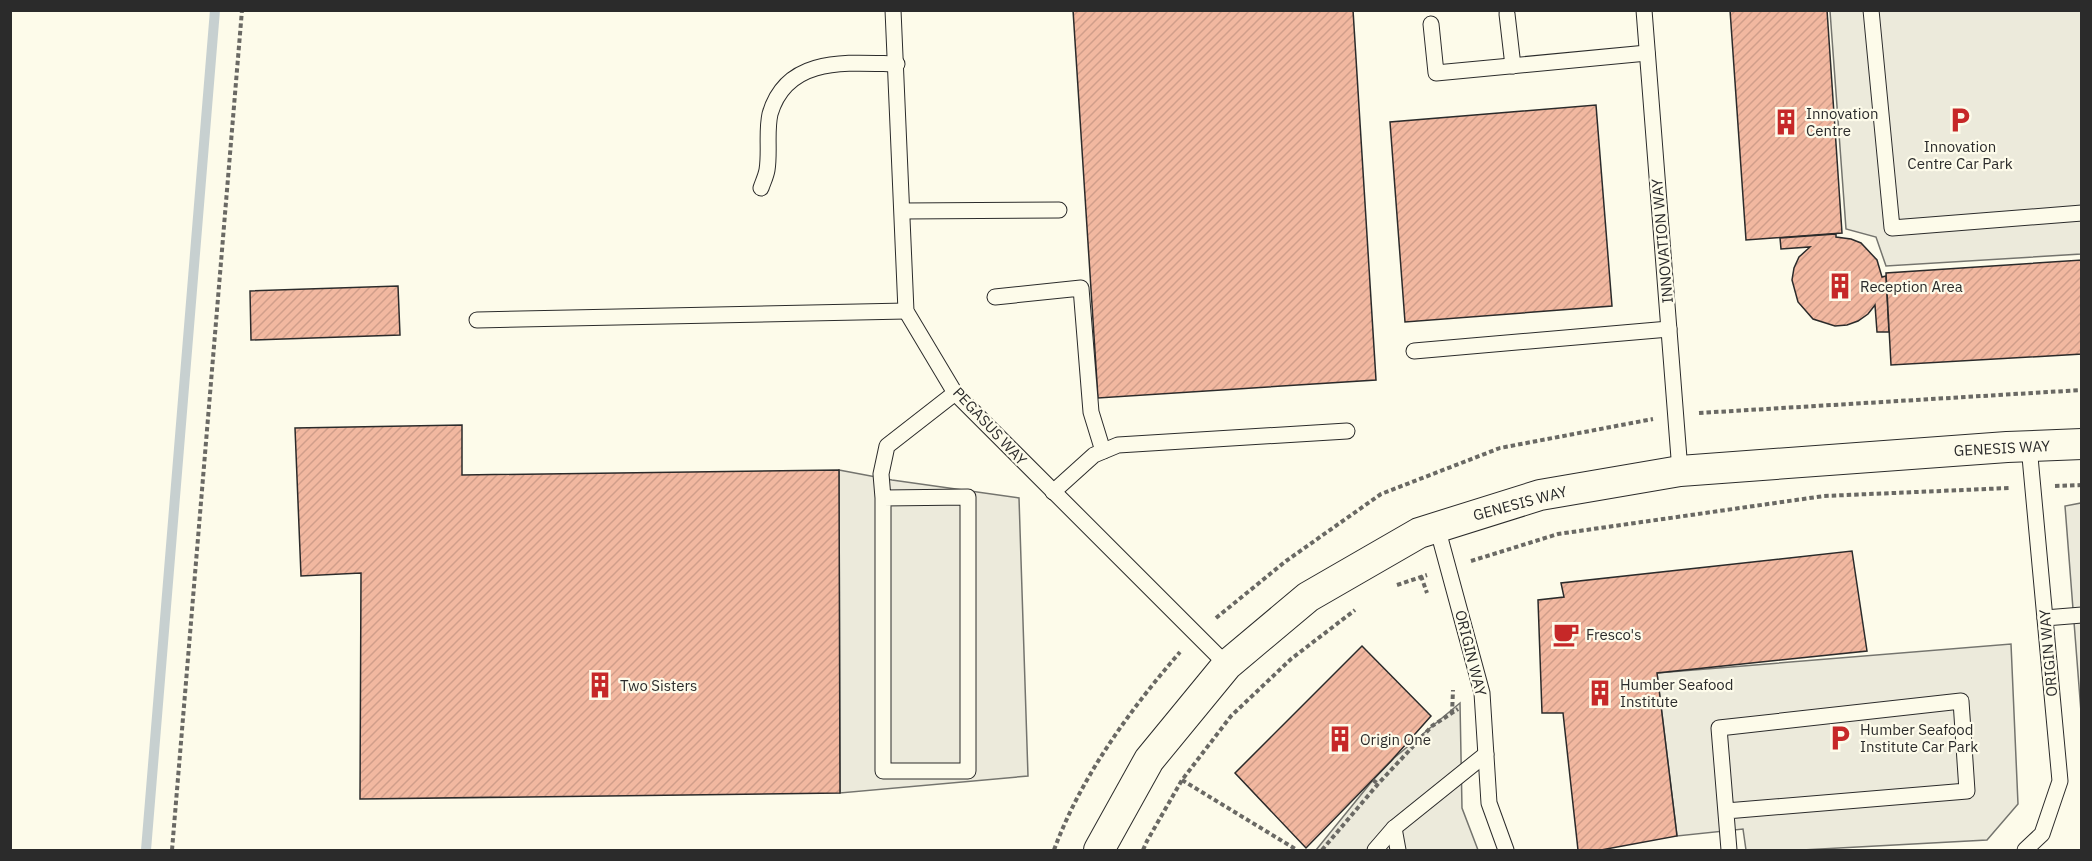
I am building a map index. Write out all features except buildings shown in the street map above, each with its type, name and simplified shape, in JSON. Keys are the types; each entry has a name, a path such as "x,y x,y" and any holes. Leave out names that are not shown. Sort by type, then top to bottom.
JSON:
{"street":[{"name":"GENESIS WAY","path":"1099,850 1149,760 1227,665 1308,597 1419,533 1540,495 1680,471 2082,444"}],"lane":[{"name":"PEGASUS WAY","path":"893,10 906,310 955,393 1227,665"},
{"name":"INNOVATION WAY","path":"1644,10 1680,471"},
{"path":"1871,10 1892,228 2082,213"},
{"path":"1507,14 1513,66"},
{"path":"1431,24 1436,73 1647,53"},
{"path":"761,188 767,172 770,115 780,93 793,79 816,66 848,63 897,64"},
{"path":"903,211 1059,210"},
{"path":"995,297 1081,288 1091,412 1103,452"},
{"path":"477,320 906,310"},
{"path":"1414,351 1669,329"},
{"path":"883,498 968,497 968,771 883,771 883,498 881,474 887,446 955,393"},
{"path":"1053,492 1094,455 1118,445 1347,431"},
{"name":"ORIGIN WAY","path":"2025,850 2042,834 2060,782 2029,446"},
{"name":"ORIGIN WAY","path":"1437,527 1482,693 1489,803 1506,850"},
{"path":"2045,618 2082,615"},
{"path":"1726,811 1967,790 1961,701 1719,728 1729,850"},
{"path":"1375,850 1394,828 1486,754"},
{"path":"1394,828 1398,850"}],"path":[{"path":"172,850 242,10"},
{"path":"1389,589 1558,534 1824,496 2082,485"},
{"path":"1143,850 1182,780 1231,716 1291,659 1360,606"},
{"path":"1322,850 1431,726 1482,693"},
{"path":"1182,780 1297,850"},
{"path":"1373,780 1378,784"}],"shaded area":[{"name":"Innovation Centre Car Park","path":"1830,11 2081,11 2081,254 1886,266 1876,237 1846,229"},
{"path":"839,470 1019,498 1028,776 840,793"},
{"path":"2081,503 2081,712 2065,506"},
{"name":"Humber Seafood Institute Car Park","path":"2011,644 2018,804 1987,840 1802,850 1746,850 1743,829 1677,836 1657,673"},
{"path":"1460,703 1462,808 1478,850 1316,850 1394,758"}],"waterway":[{"path":"146,850 215,10"}],"place":[{"name":"Innovation Centre Car Park","path":"1960,120"},
{"name":"Innovation Centre","path":"1786,122"},
{"name":"Reception Area","path":"1840,286"},
{"name":"Fresco's","path":"1566,634"},
{"name":"Two Sisters","path":"600,685"},
{"name":"Humber Seafood Institute","path":"1600,693"},
{"name":"Humber Seafood Institute Car Park","path":"1840,738"},
{"name":"Origin One","path":"1340,739"}]}
